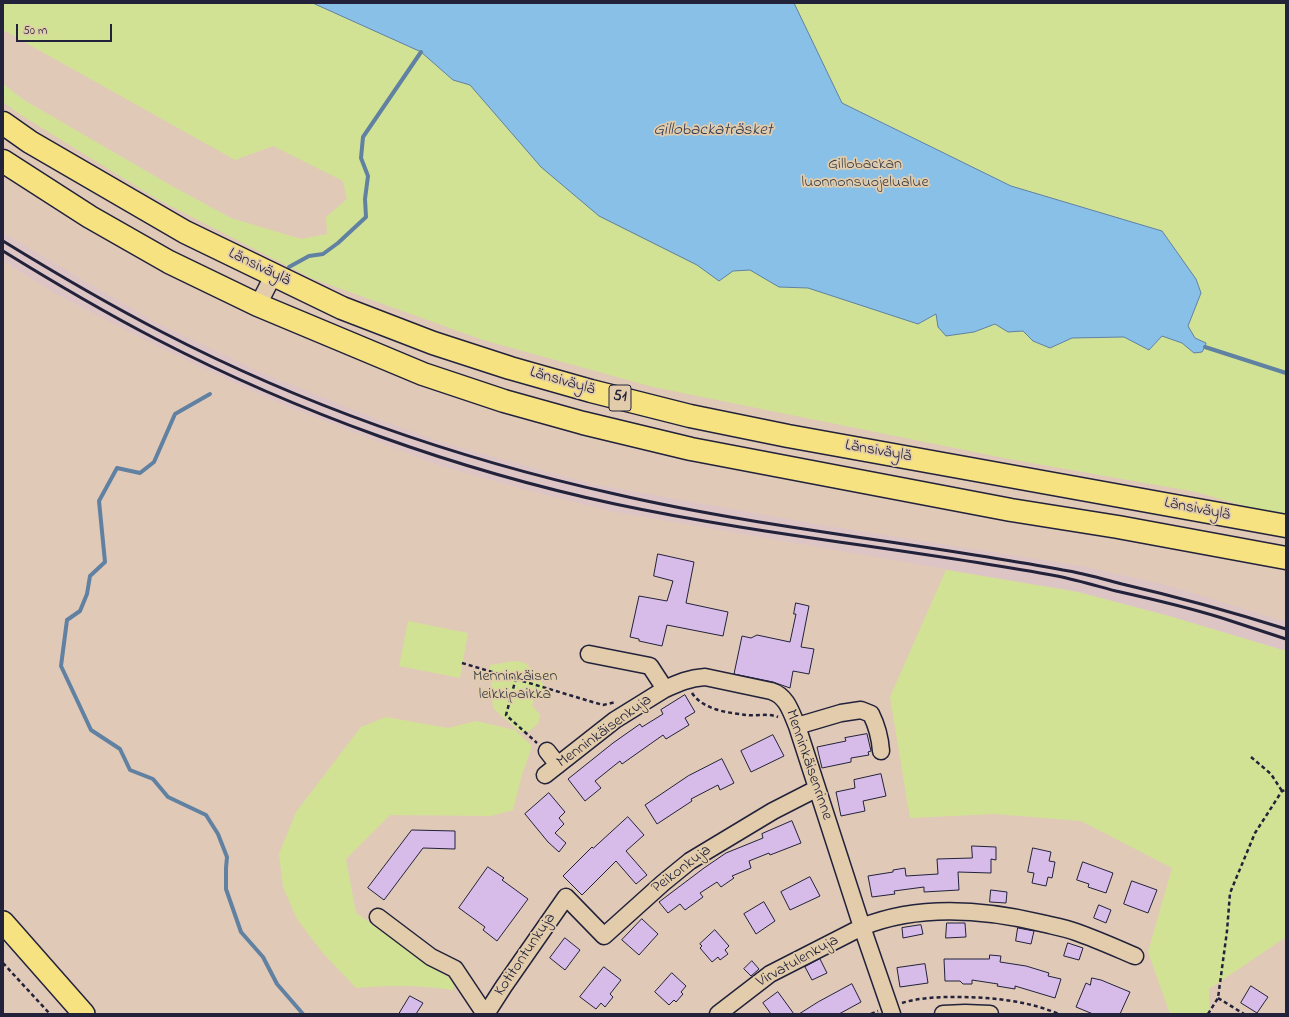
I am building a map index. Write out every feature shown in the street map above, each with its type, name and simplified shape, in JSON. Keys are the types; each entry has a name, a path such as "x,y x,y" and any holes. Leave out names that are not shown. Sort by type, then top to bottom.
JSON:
{"highway":[{"name":"Länsiväylä","path":"3,123 36,146 185,232 342,308 433,343 510,368 690,416 788,436 1286,526"},
{"name":"Länsiväylä","path":"3,161 90,217 169,262 258,305 423,374 504,401 591,425 691,449 1011,510 1118,527 1286,558"}],"main road":[{"path":"3,922 84,1014"}],"street":[{"path":"258,305 274,274"},
{"path":"589,654 650,666 665,690"},
{"name":"Menninkäisenrinne","path":"665,690 684,680 705,677 777,692 785,700 797,726 816,789 892,1014"},
{"name":"Menninkäisenkuja","path":"545,775 615,720 665,690"},
{"path":"797,726 841,713 861,710 871,714 876,723 881,751"},
{"path":"547,751 558,765"},
{"name":"Peikonkuja","path":"566,897 604,936 690,861 773,811 816,789"},
{"name":"Kotitontunkuja","path":"486,1014 566,897"},
{"name":"Virvatulenkuja","path":"718,1014 770,974 862,927 895,916 928,912 970,912 995,914 1075,931 1135,956"},
{"path":"378,917 431,958 455,969 486,1014"},
{"path":"943,1014 965,1012 990,1014"}],"path":[{"path":"462,663 603,704 618,701"},
{"path":"516,678 506,715 547,751"},
{"path":"684,680 699,702 706,706 748,715 769,715 780,717"},
{"path":"1251,757 1271,774 1282,791"},
{"path":"1208,1014 1218,998 1227,931 1230,893 1255,833 1282,791 1286,790"},
{"path":"3,962 50,1014"},
{"path":"1218,998 1244,1014"}],"shaded area":[{"path":"3,233 153,321 260,372 369,416 444,443 592,484 827,526 1081,566 1166,585 1286,622 1286,651 1169,616 1078,592 610,511 441,466 286,406 243,387 159,347 58,295 3,261"}],"green space":[{"name":"Gillobackan luonnonsuojelualue","path":"3,3 1286,3 1286,518 1196,492 1009,459 653,387 483,340 311,278 157,199 21,115 3,102 3,84 24,100 172,186 231,218 301,239 327,234 326,217 347,199 343,181 273,146 235,160 3,30"},
{"path":"946,570 1078,592 1169,616 1286,651 1286,937 1209,989 1209,1014 1170,1014 1148,952 1172,868 1081,821 995,814 910,818 890,697"},
{"path":"408,621 468,633 460,678 399,666"},
{"name":"Menninkäisen leikkipaikka","path":"515,661 525,663 534,671 545,687 544,691 534,700 532,705 540,715 538,724 528,732 523,731 521,733 493,708 490,665"},
{"path":"386,717 448,728 476,721 515,730 532,746 522,775 513,810 491,816 390,815 346,859 356,913 453,981 453,990 404,986 356,988 322,952 297,919 283,887 279,854 296,812 361,727"}],"water":[{"name":"Gillobackaträsket","path":"313,3 794,3 842,103 1011,186 1162,231 1196,279 1201,293 1188,326 1195,338 1206,343 1205,347 1202,352 1194,353 1182,343 1162,336 1149,350 1124,337 1072,338 1050,348 1033,341 1023,331 1008,332 995,324 974,332 946,336 938,327 936,314 918,324 808,288 779,287 750,270 733,271 719,281 697,265 599,216 541,167 470,85 453,80 421,52"}],"building":[{"path":"658,554 694,562 686,603 728,612 723,636 667,625 662,646 639,641 639,639 630,637 639,596 667,601 673,581 654,576"},
{"path":"796,603 809,606 801,647 814,649 809,674 793,671 790,688 773,682 734,674 742,636 751,638 757,635 790,642 796,614 794,614"},
{"path":"685,695 695,712 685,718 689,725 666,739 663,735 622,764 620,761 595,781 601,788 585,801 568,779 613,743 640,724 642,727 663,714 661,710"},
{"path":"867,734 871,751 868,752 869,755 851,758 851,762 822,768 817,747 846,741 845,738"},
{"path":"773,735 784,756 751,772 741,751"},
{"path":"722,759 734,783 720,790 718,785 691,799 692,801 657,824 645,805 688,776"},
{"path":"881,774 886,796 863,801 865,811 841,816 836,792 855,788 854,780"},
{"path":"549,793 565,812 559,818 564,824 555,833 566,843 559,852 548,842 525,814"},
{"path":"628,817 644,835 626,851 647,875 636,884 616,861 582,895 563,876 592,847 593,848"},
{"path":"792,821 801,843 749,861 751,868 732,876 734,878 721,887 717,882 700,893 703,897 685,910 680,904 668,913 659,902 726,853 763,838 762,834"},
{"path":"412,830 455,831 455,849 423,848 384,900 368,888"},
{"path":"972,846 996,847 996,860 991,859 991,873 958,872 959,890 924,892 924,887 894,891 895,894 872,897 868,876 893,872 893,870 905,868 906,876 938,874 937,859 972,858"},
{"path":"1033,848 1051,852 1049,861 1055,862 1052,878 1048,877 1046,886 1032,883 1034,873 1028,872"},
{"path":"1083,862 1113,873 1106,893 1088,887 1089,884 1077,880"},
{"path":"488,867 504,878 502,880 528,899 497,941 483,930 485,927 459,908"},
{"path":"810,877 820,896 790,910 781,892"},
{"path":"1132,881 1157,890 1148,913 1124,904"},
{"path":"991,890 1007,892 1006,903 990,902"},
{"path":"764,902 775,921 756,934 744,914"},
{"path":"1099,905 1111,910 1106,923 1094,918"},
{"path":"642,919 658,934 639,955 622,940"},
{"path":"947,923 965,923 966,937 946,938"},
{"path":"921,925 923,934 903,938 902,928"},
{"path":"1018,928 1034,931 1031,944 1016,941"},
{"path":"715,930 729,946 725,950 728,954 720,960 718,957 712,962 700,948 702,946 700,944"},
{"path":"565,938 580,950 565,970 550,958"},
{"path":"1068,943 1083,948 1079,960 1064,956"},
{"path":"990,955 1001,956 1000,962 1026,966 1049,973 1048,976 1061,979 1055,998 1015,986 1015,989 997,986 998,984 972,980 972,984 963,984 960,981 945,981 944,959 989,959"},
{"path":"820,959 827,973 812,980 805,967"},
{"path":"752,961 759,969 751,976 744,969"},
{"path":"925,964 928,983 900,987 897,968"},
{"path":"604,967 621,980 610,994 613,997 605,1007 601,1003 596,1009 580,997"},
{"path":"672,973 686,986 681,992 683,994 676,1002 674,1000 669,1005 655,992"},
{"path":"1092,978 1101,980 1130,992 1120,1014 1093,1014 1076,1007 1086,983 1090,985"},
{"path":"852,984 861,1002 839,1014 799,1014 818,1002"},
{"path":"1251,986 1268,997 1257,1013 1241,1003"},
{"path":"778,992 794,1014 771,1014 763,1003"},
{"path":"410,996 423,1003 416,1014 399,1014"}],"waterway":[{"path":"289,267 309,256 323,254 338,243 366,217 365,199 368,176 361,158 363,137 421,52"},
{"path":"1205,347 1286,373"},
{"path":"210,394 175,414 154,462 140,473 117,468 99,501 105,562 90,576 87,594 80,611 67,620 61,666 91,730 120,749 130,770 153,779 168,797 206,815 218,834 227,857 226,889 241,932 263,957 277,984 303,1014"}],"railway":[{"path":"3,241 82,288 162,332 216,359 327,407 440,447 556,480 670,506 782,526 951,551 1078,573 1205,605 1286,629"},
{"path":"3,251 137,329 210,366 322,415 438,456 497,474 615,504 670,515 725,525 1002,566 1057,576 1196,610 1286,639"}]}
